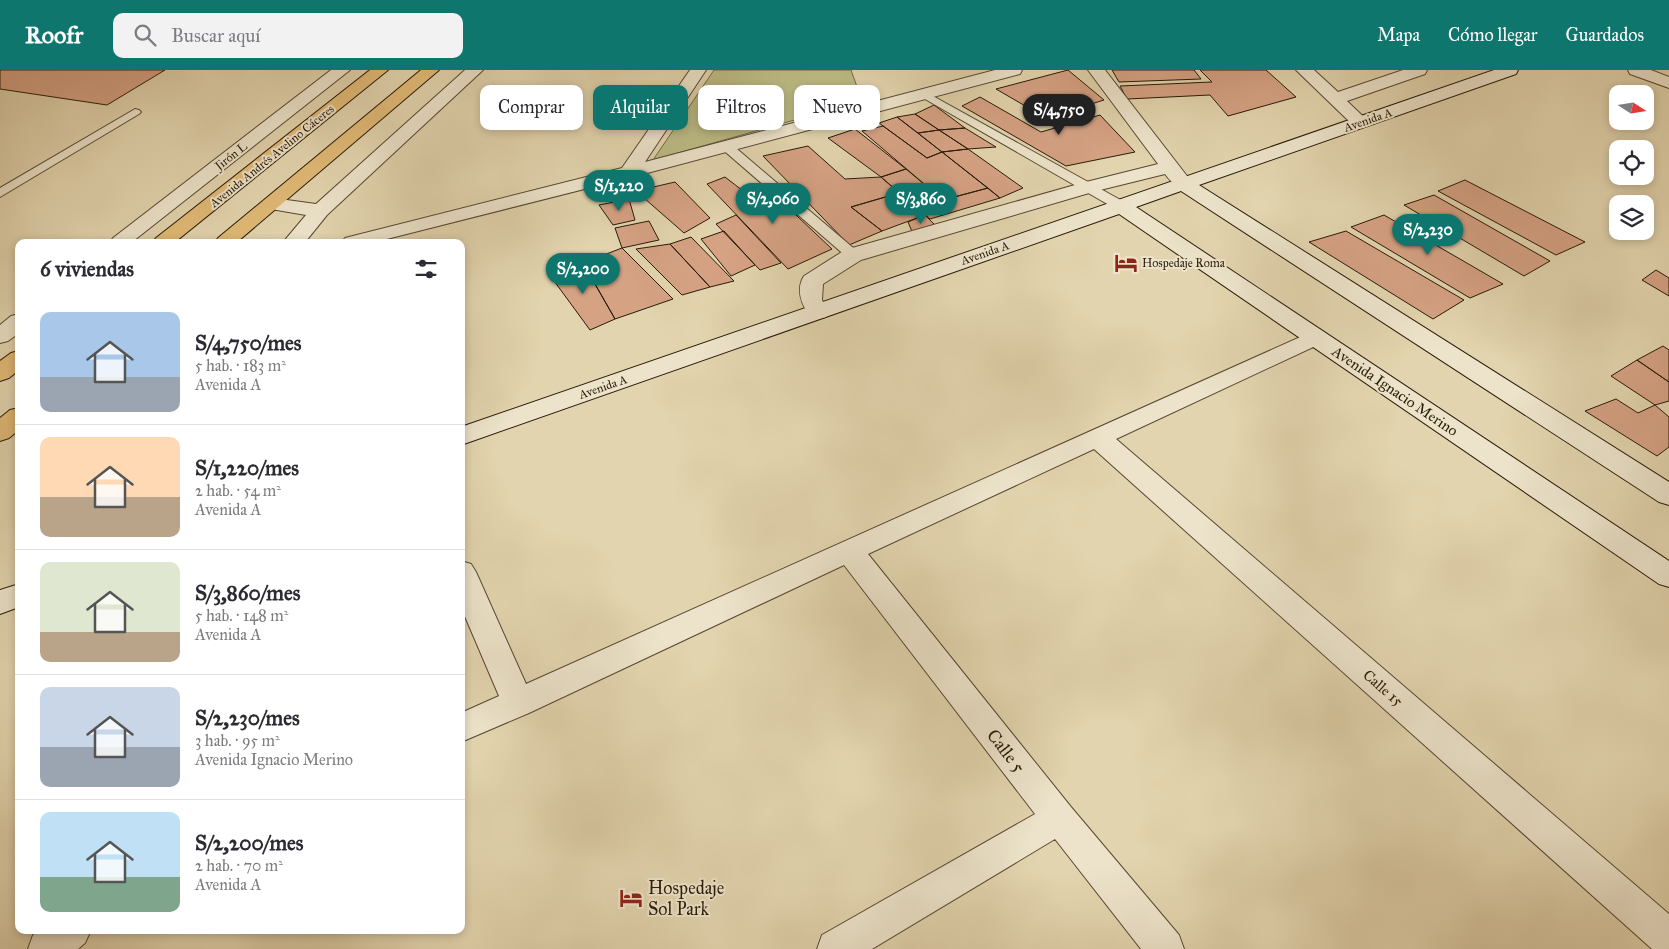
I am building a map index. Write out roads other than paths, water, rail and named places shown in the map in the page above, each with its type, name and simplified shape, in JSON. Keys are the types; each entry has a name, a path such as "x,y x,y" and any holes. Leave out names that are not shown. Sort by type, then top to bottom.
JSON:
{"highway":[{"name":"Avenida Andrés Avelino Cáceres","path":"167,239 380,70"},
{"path":"229,239 431,70"},
{"path":"0,373 15,361"},
{"path":"0,432 15,419"}],"street":[{"name":"Jirón L","path":"124,239 342,70"},
{"path":"296,239 320,211 475,70"},
{"path":"629,172 698,70"},
{"path":"364,239 629,172 1014,70"},
{"path":"1096,70 1176,176 1669,495"},
{"path":"1304,70 1360,122"},
{"path":"1335,99 1419,70"},
{"path":"1636,70 1669,83"},
{"name":"Avenida A","path":"465,435 1121,206 1176,176 1360,122 1504,71"},
{"path":"818,312 812,300 812,281 853,255 1089,187 1176,176"},
{"path":"272,204 320,211"},
{"name":"Avenida Ignacio Merino","path":"1121,206 1669,576"},
{"path":"0,336 15,324"},
{"path":"465,726 1316,337"},
{"name":"Calle 15","path":"1098,437 1669,939"},
{"name":"Calle 5","path":"849,551 1059,818 1165,949"},
{"path":"465,581 518,702"},
{"path":"0,602 15,596"},
{"path":"836,949 1059,818"},
{"path":"47,949 67,934"}],"lane":[{"path":"922,93 1121,206"},
{"path":"0,193 135,112"},
{"path":"726,146 853,255"}],"place":[{"name":"Hospedaje Roma","path":"1126,263"},
{"name":"Hospedaje Sol Park","path":"631,898"}]}
